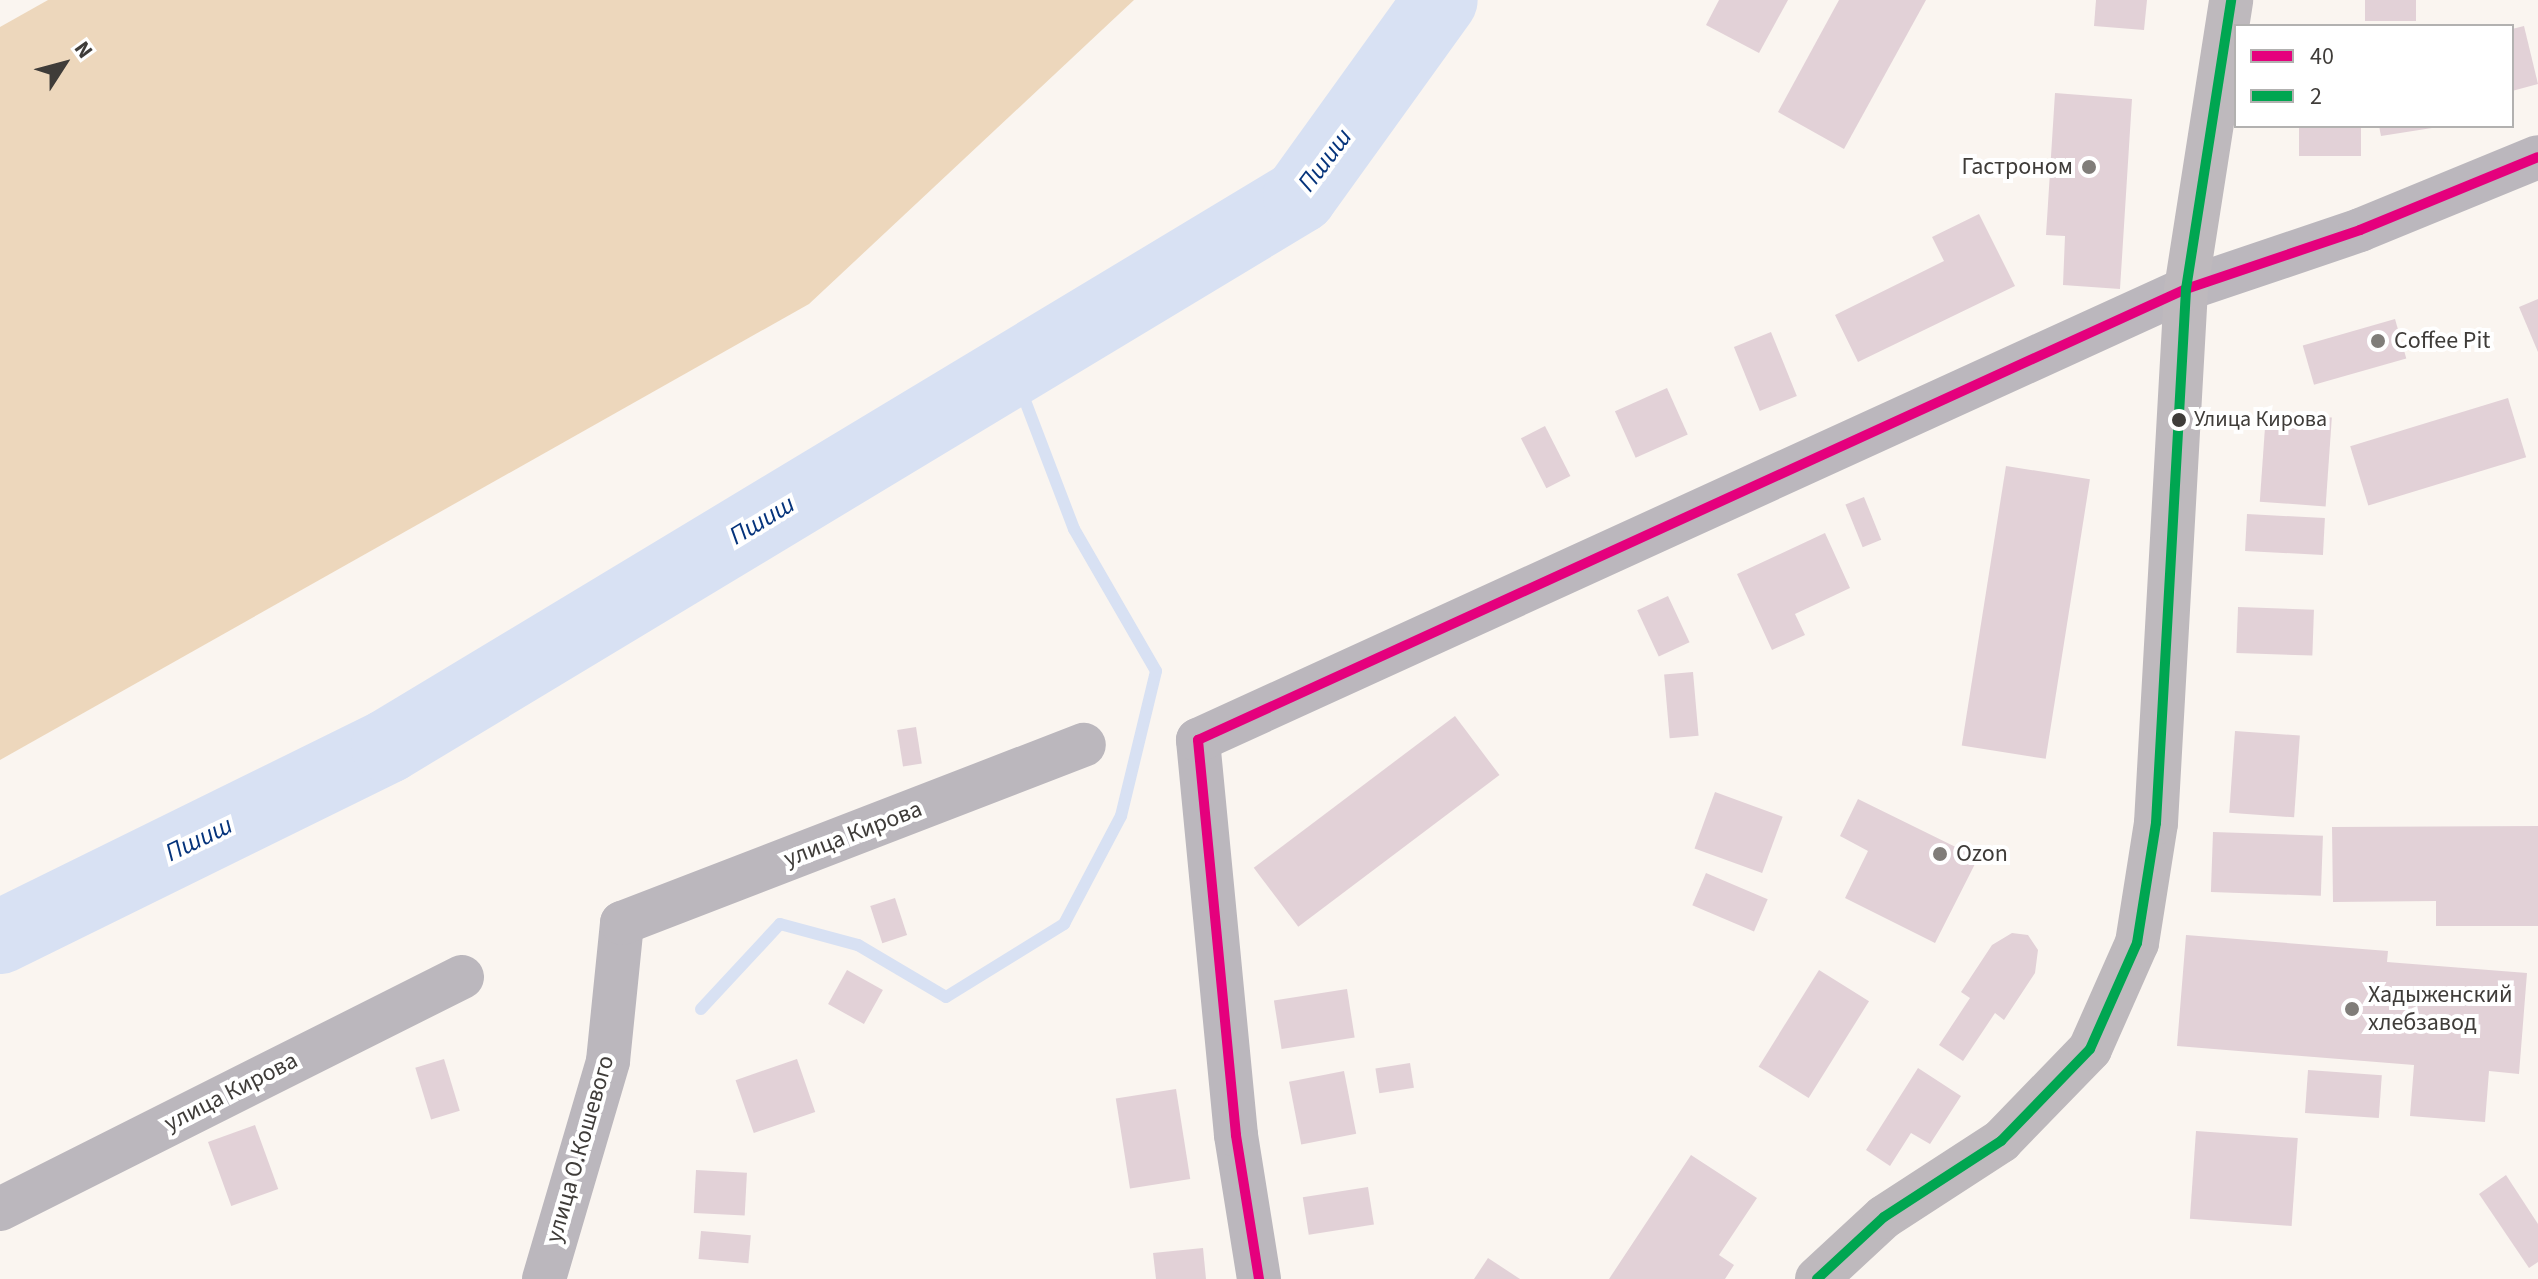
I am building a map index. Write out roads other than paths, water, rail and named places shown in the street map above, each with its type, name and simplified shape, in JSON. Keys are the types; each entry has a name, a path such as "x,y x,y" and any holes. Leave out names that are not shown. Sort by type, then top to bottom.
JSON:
{"main road":[{"path":"1817,1279 1884,1217 2001,1141 2090,1049 2137,943 2156,823 2186,289 2231,0"}],"street":[{"path":"1259,1279 1236,1135 1198,740 2186,289 2360,230 2538,157"},
{"name":"улица Кирова","path":"622,923 1084,745"},
{"name":"улица О.Кошевого","path":"544,1279 608,1061 622,923"},
{"name":"улица Кирова","path":"0,1209 462,977"}],"waterway":[{"name":"Пшиш","path":"0,937 388,746 1300,196 1441,0"},
{"path":"701,1009 780,924 858,945 946,997 1064,924 1121,816 1156,671 1074,529 1013,369"}],"place":[{"name":"Гастроном","path":"2089,167"},
{"name":"Coffee Pit","path":"2378,341"},
{"name":"Улица Кирова","path":"2179,420"},
{"name":"Ozon","path":"1940,854"},
{"name":"Хадыженский хлебзавод","path":"2352,1009"}]}
